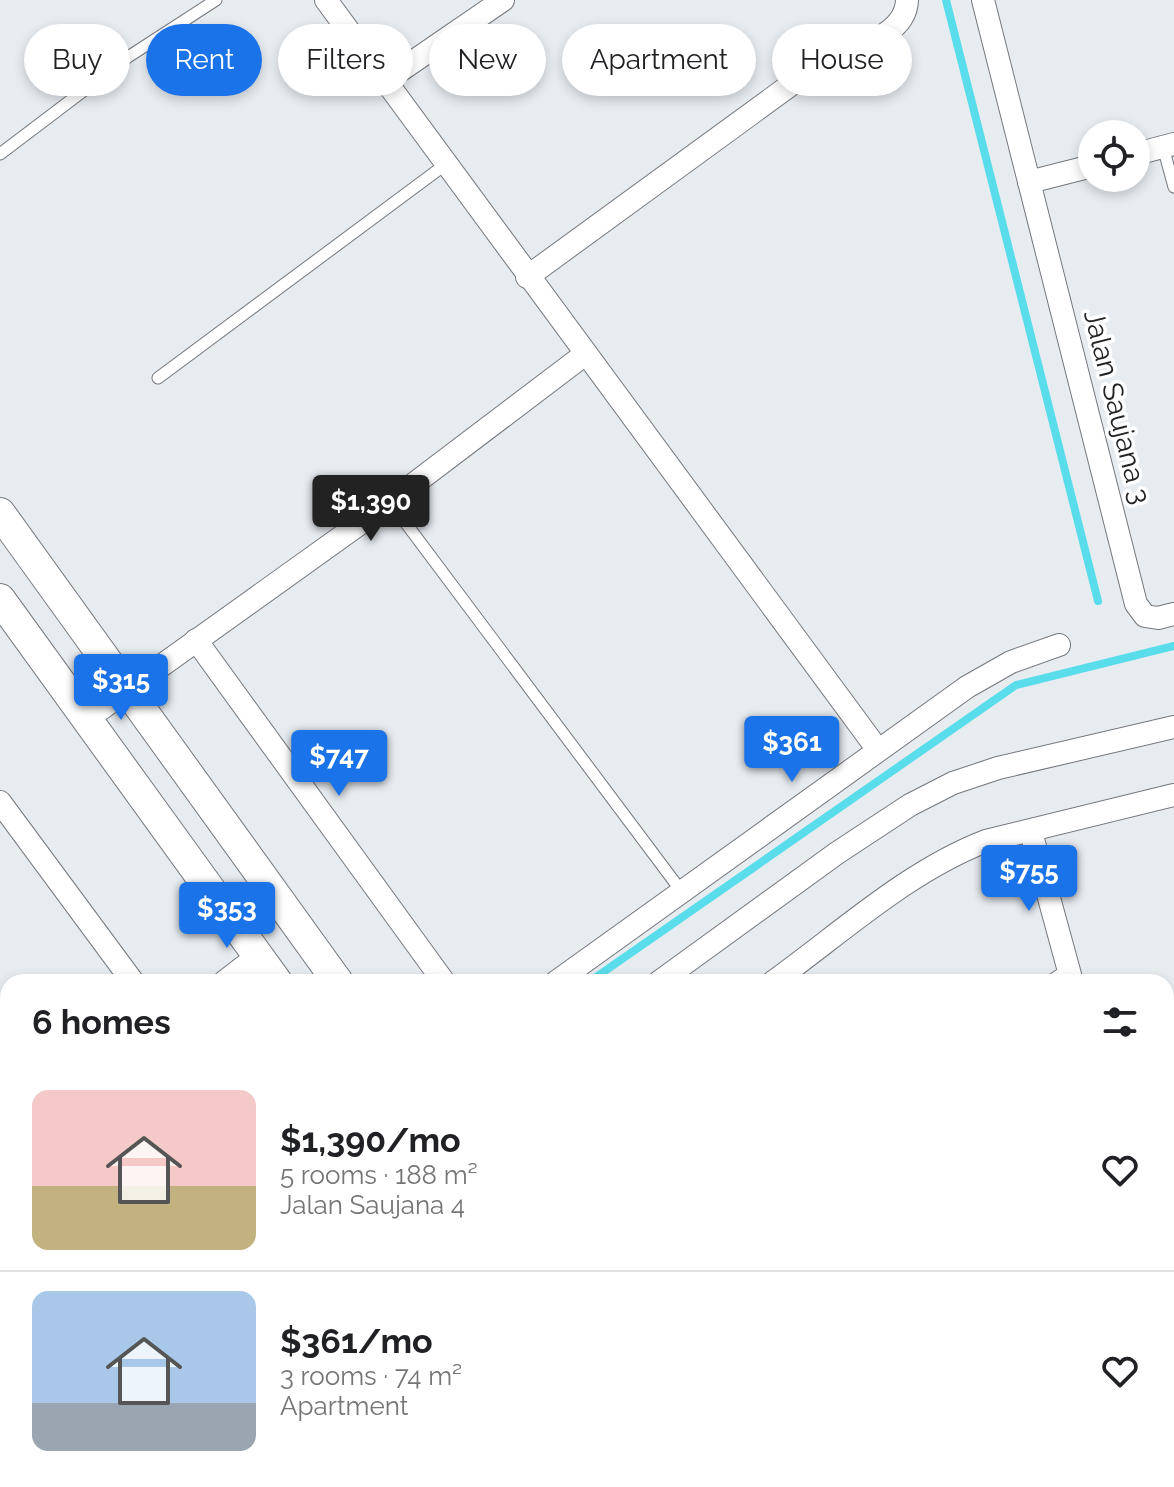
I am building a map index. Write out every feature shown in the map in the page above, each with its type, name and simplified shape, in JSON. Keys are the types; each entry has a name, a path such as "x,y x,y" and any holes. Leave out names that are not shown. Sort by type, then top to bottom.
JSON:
{"street":[{"path":"326,0 343,24"},
{"path":"413,58 473,8 503,0"},
{"path":"527,277 822,62 876,40 902,18 907,0"},
{"path":"983,0 1029,182 1078,170"},
{"path":"396,96 878,750"},
{"name":"Jalan Saujana 3","path":"1029,182 1136,604 1145,616 1158,618 1174,614"},
{"path":"87,719 390,502 584,355"},
{"path":"0,513 332,974"},
{"path":"0,599 272,974"},
{"path":"196,640 438,974"},
{"path":"567,974 878,750 989,675 1011,662 1059,645"},
{"path":"670,974 837,853 910,805 953,783 998,768 1174,727"},
{"path":"784,974 938,863 986,841 1172,801"},
{"path":"0,802 127,974"},
{"path":"1031,832 1069,974"},
{"path":"234,974 259,955"}],"lane":[{"path":"0,154 128,57 216,0"},
{"path":"1169,146 1174,187"},
{"path":"158,378 446,164"},
{"path":"390,502 682,893"}],"waterway":[{"path":"946,0 1098,601"},
{"path":"601,974 1016,685 1174,646"}]}
